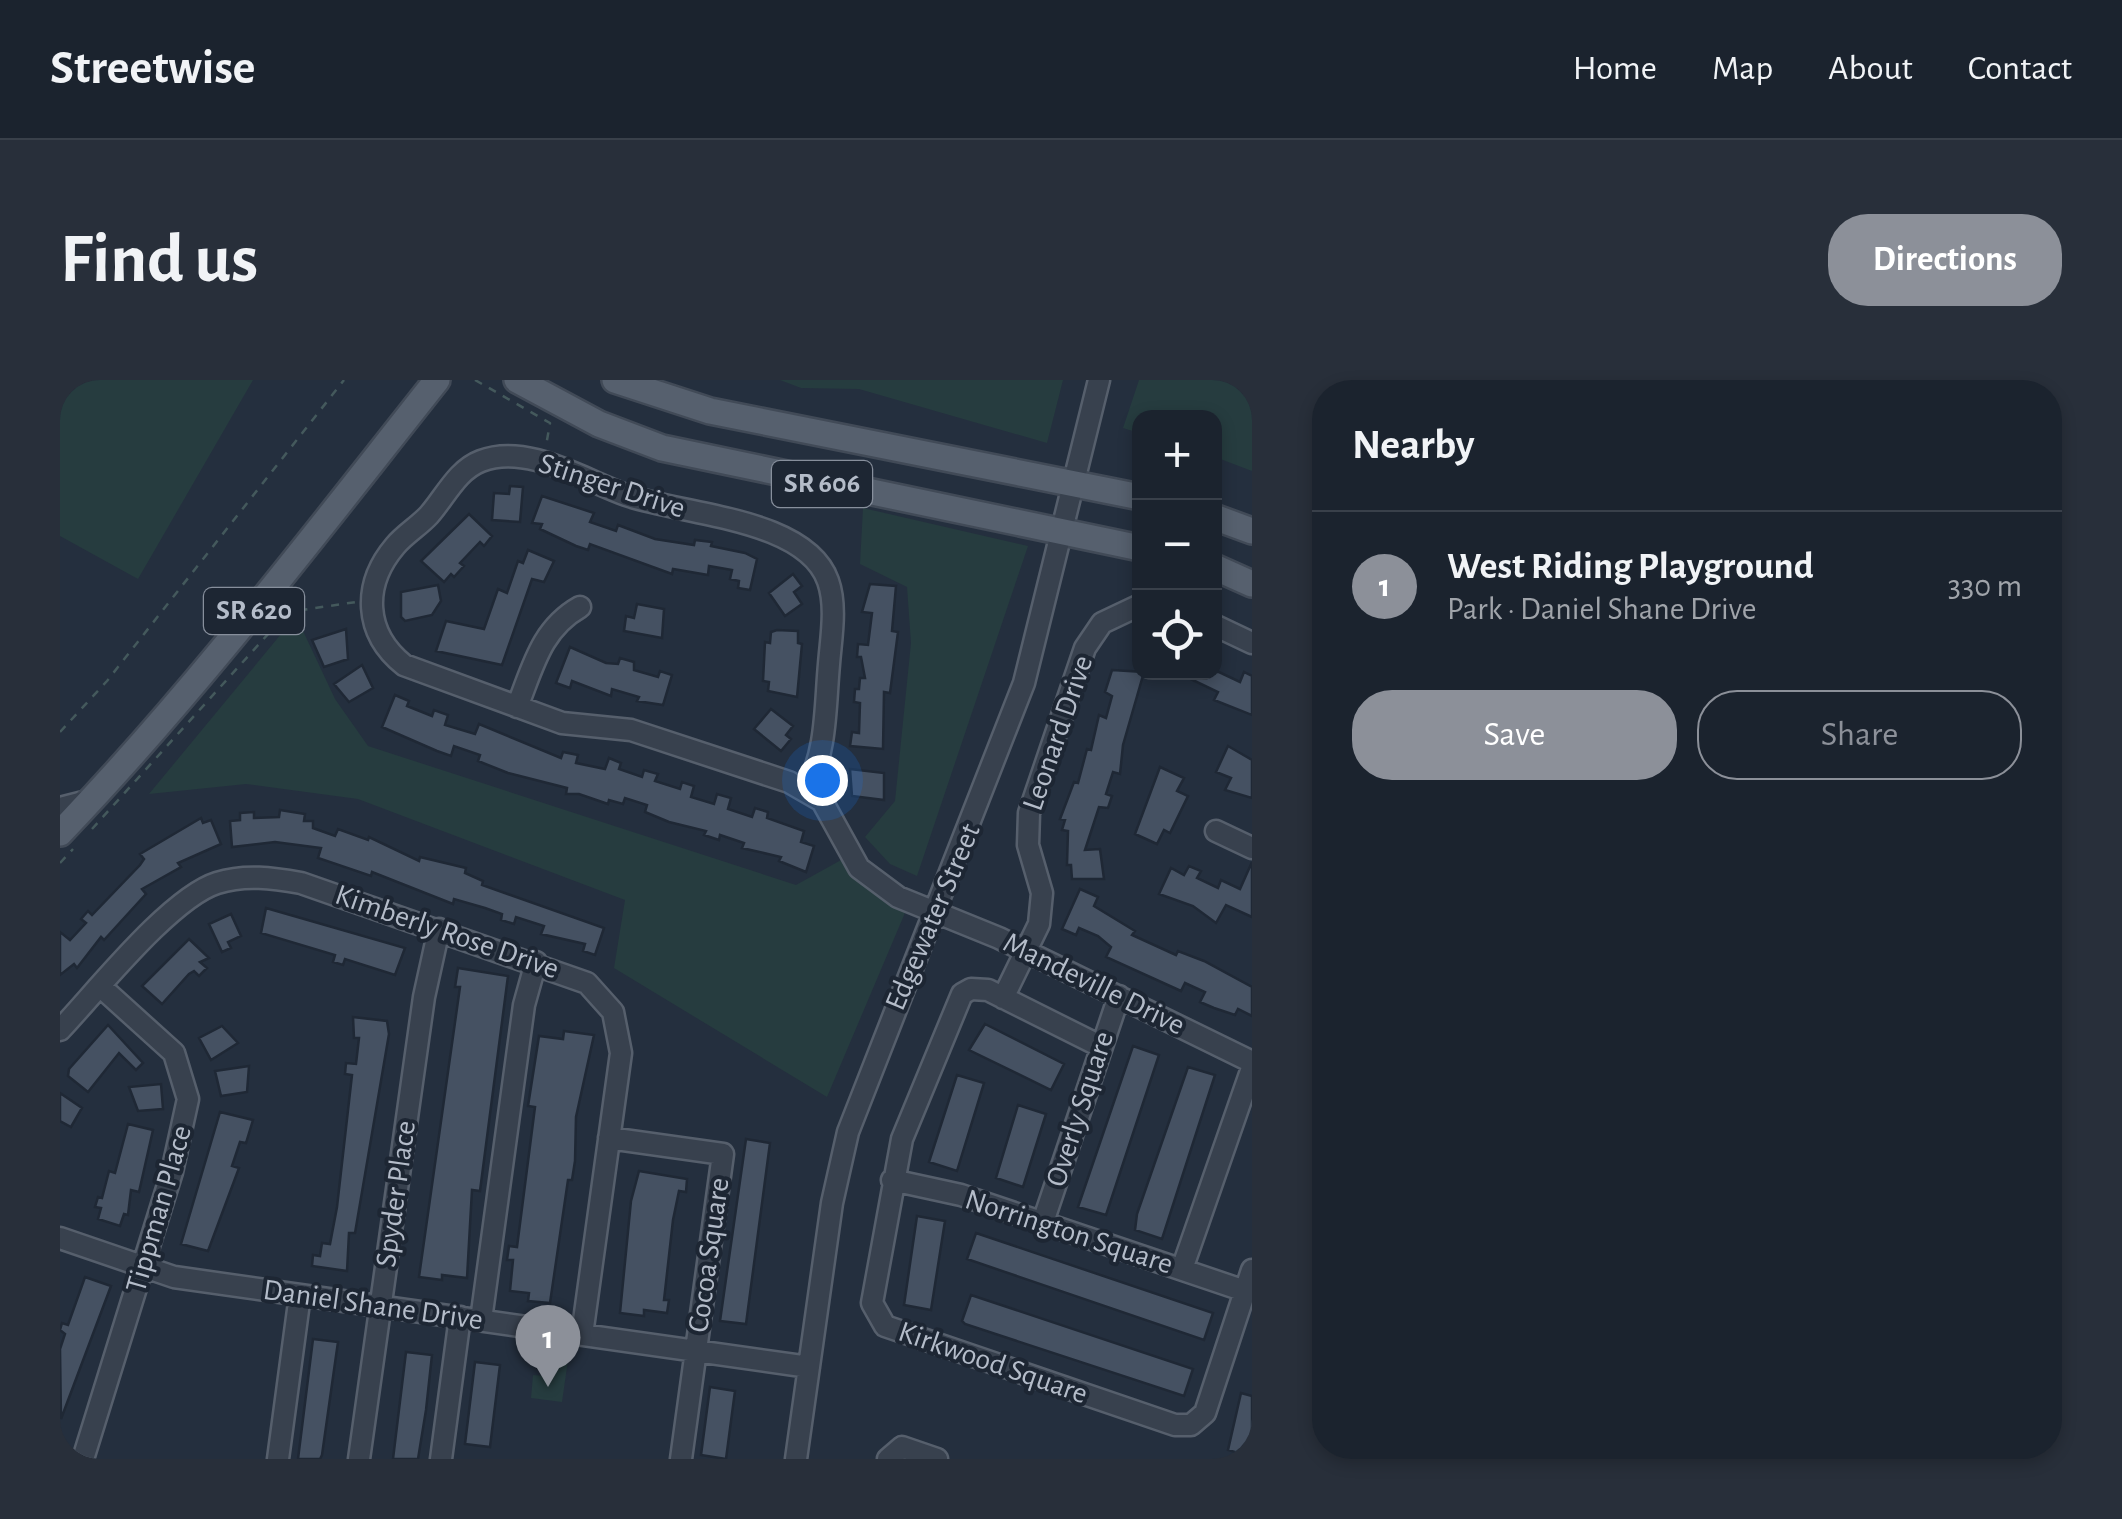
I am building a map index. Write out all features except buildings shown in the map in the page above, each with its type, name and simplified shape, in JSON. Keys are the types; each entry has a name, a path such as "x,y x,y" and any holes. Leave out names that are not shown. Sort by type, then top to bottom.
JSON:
{"main road":[{"name":"SR 620","path":"73,839 91,800 243,623 437,380"},
{"name":"SR 606","path":"517,380 599,424 662,448 1132,546"},
{"name":"SR 606","path":"615,380 710,411 1132,495"},
{"path":"1222,520 1252,531"},
{"path":"1222,571 1252,584"}],"street":[{"name":"Edgewater Street","path":"796,1459 832,1203 848,1132 1024,682 1099,380"},
{"name":"Stinger Drive","path":"371,603 376,579 396,545 425,519 460,476 481,461 515,456 540,462 665,508 779,533 799,544 818,562 829,582 833,615 821,762 806,790"},
{"path":"371,603 376,632 387,651 404,665 562,723 631,730 806,790 822,801 859,868 871,880 898,897 936,910"},
{"path":"517,707 544,639 556,621 580,607"},
{"name":"Leonard Drive","path":"1002,998 1042,908 1040,878 1028,845 1029,813 1085,648 1102,624 1132,609"},
{"path":"1222,628 1252,643"},
{"path":"60,808 91,800"},
{"path":"1216,831 1252,848"},
{"name":"Kimberly Rose Drive","path":"60,1030 192,895 241,878 268,877 301,883 587,982 613,1012 621,1053 582,1335"},
{"name":"Mandeville Drive","path":"936,910 1119,996 1252,1065"},
{"name":"Spyder Place","path":"359,1459 424,996 439,929"},
{"path":"442,1459 524,1005 536,962"},
{"name":"Tippman Place","path":"83,1459 143,1267 188,1099 174,1053 101,987"},
{"name":"Kirkwood Square","path":"1100,1046 980,988 962,994 916,1098 892,1180 872,1303 884,1326 1175,1425 1192,1425 1205,1413 1252,1270"},
{"name":"Overly Square","path":"1043,1222 1119,996"},
{"path":"1182,1270 1252,1065"},
{"name":"Cocoa Square","path":"609,1138 723,1154 695,1351"},
{"name":"Norrington Square","path":"892,1180 961,1195 1245,1291"},
{"name":"Daniel Shane Drive","path":"60,1238 174,1277 810,1367"},
{"path":"278,1459 300,1295"},
{"path":"680,1459 695,1351"},
{"path":"888,1459 902,1448 936,1459"}],"path":[{"path":"474,380 550,423 540,462"},
{"path":"60,732 107,681 341,381"},
{"path":"60,862 73,839 288,612 371,603"}],"green space":[{"path":"60,380 253,380 138,579 60,536"},
{"path":"780,380 1063,380 1047,443 859,389 801,388"},
{"path":"1139,380 1252,380 1252,471 1222,460 1222,410 1132,410 1132,431 1123,428"},
{"path":"863,508 1028,546 917,876 890,864 865,837 895,801 911,643 907,587 860,564"},
{"path":"296,616 335,699 368,746 796,885 852,854 910,901 827,1097 614,968 625,900 358,799 246,784 149,794"},
{"path":"550,1357 568,1360 562,1402 531,1398 533,1375 546,1376"}],"place":[{"name":"West Riding Playground","path":"548,1387"}]}
